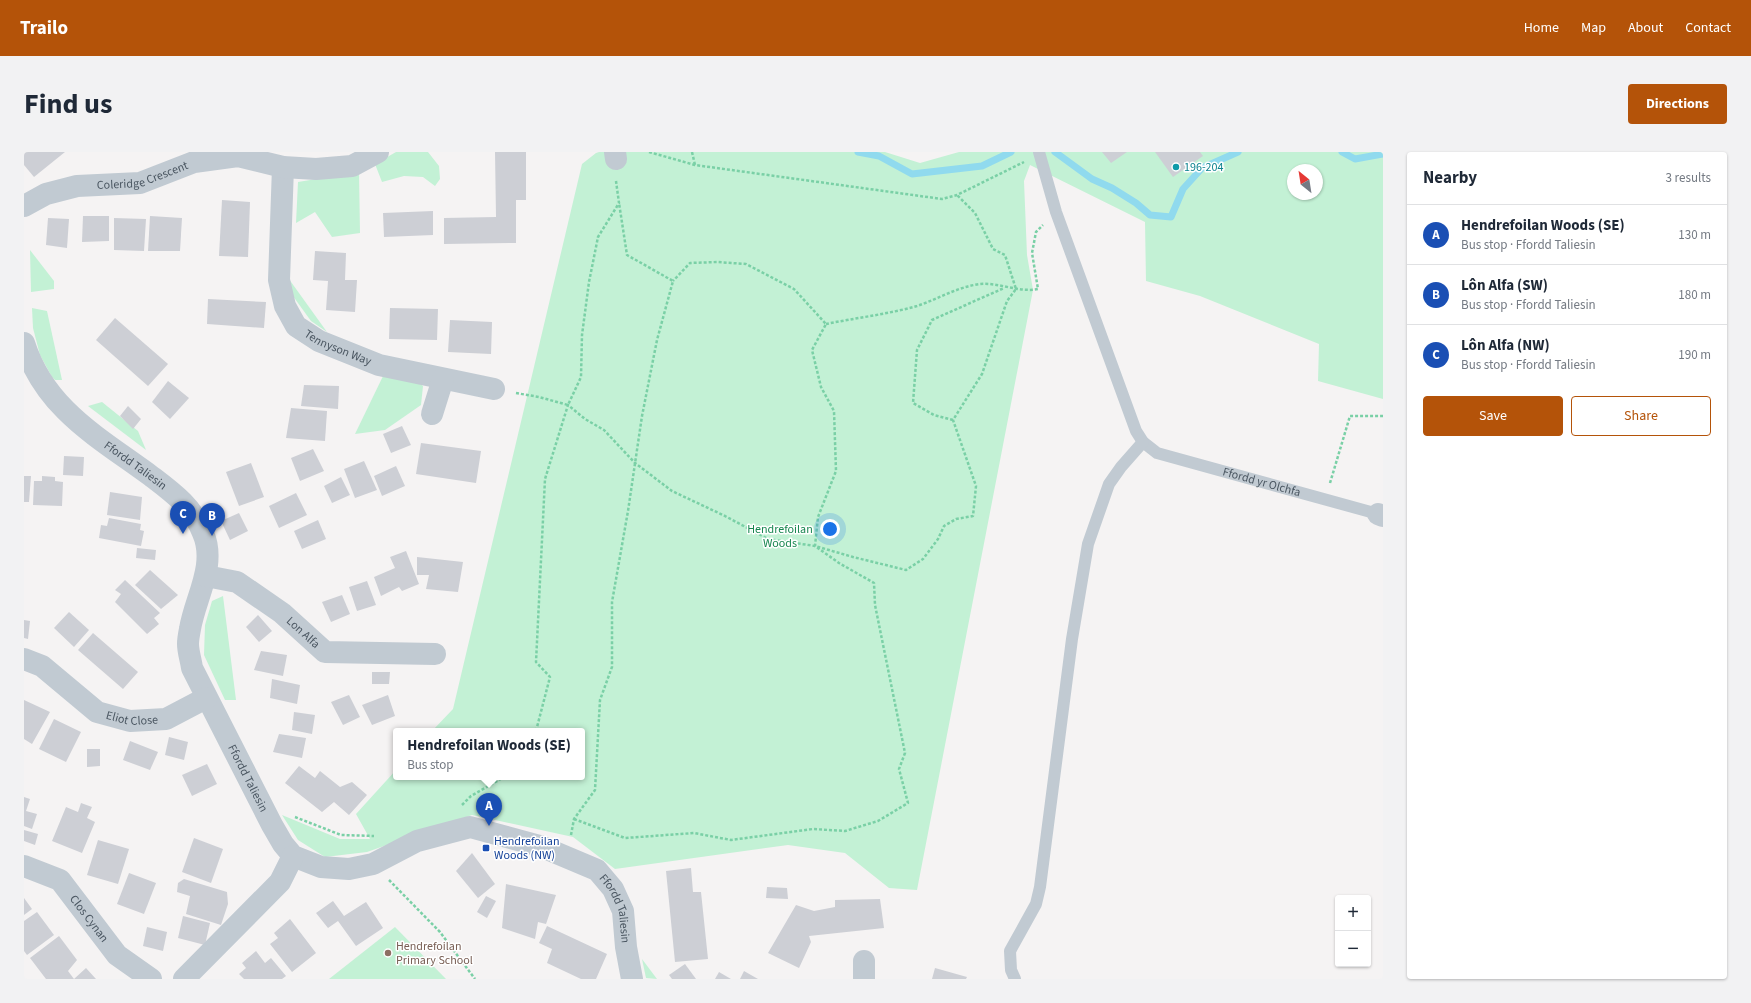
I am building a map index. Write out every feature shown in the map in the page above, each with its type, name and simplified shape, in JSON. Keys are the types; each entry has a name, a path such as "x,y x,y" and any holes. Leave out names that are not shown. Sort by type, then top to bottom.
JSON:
{"street":[{"name":"Coleridge Crescent","path":"24,206 46,194 77,186 140,183 194,162 238,156 283,167 316,169 352,166 378,152"},
{"name":"Tennyson Way","path":"283,167 279,280 285,306 296,326 319,341 379,365 494,389"},
{"name":"Ffordd Taliesin","path":"24,343 35,371 50,395 77,422 169,490 191,509 204,534 208,556 206,576 192,616 188,644 192,668 262,806 283,844 292,856 321,867 349,869 373,864 417,841 470,827 540,846 597,870 612,889 623,911 626,947 632,979"},
{"path":"432,414 443,379"},
{"name":"Lon Alfa","path":"206,576 237,582 282,613 325,652 435,654"},
{"name":"Eliot Close","path":"24,659 42,666 97,712 130,721 166,719 206,698"},
{"path":"184,979 280,882 292,856"},
{"name":"Clos Cynan","path":"24,866 60,880 117,955 151,979"}],"lane":[{"path":"1015,979 1011,970 1010,951 1036,904 1040,887 1072,639 1088,544 1109,484 1121,467 1143,442 1136,431 1056,212 1039,154"},
{"name":"Ffordd yr Olchfa","path":"1143,442 1157,453 1381,515"}],"path":[{"path":"648,152 695,165 942,199 957,195 1039,154"},
{"path":"692,152 695,165"},
{"path":"616,155 616,184 627,255 673,281"},
{"path":"957,195 975,213 993,249 1005,255 1016,289"},
{"path":"537,728 550,677 536,662 545,479 568,405 581,377 583,328 589,282 598,237 619,203"},
{"path":"826,324 917,306 955,290 982,284 1016,289 1038,289 1032,253 1036,232 1056,212"},
{"path":"567,857 574,819 595,790 600,700 612,667 612,602 642,416 657,340 673,281 690,263 717,262 746,264 794,289 826,324"},
{"path":"953,420 934,415 912,403 917,350 932,320 1005,287"},
{"path":"953,420 982,374 1007,301 1016,289"},
{"path":"815,546 818,517 836,471 834,411 821,387 812,350 826,324"},
{"path":"494,389 539,397 568,405 585,419 604,430 635,464 672,491 725,516 768,539 815,546 906,570 923,559 938,539 944,526 956,519 973,516 976,486 953,420"},
{"path":"1326,499 1350,416 1383,416"},
{"path":"574,819 625,838 694,833 731,840 813,829 845,831 878,821 908,803 899,769 905,753 874,605 874,584 839,563 815,546"},
{"path":"262,806 341,835 381,836"},
{"path":"373,864 440,932 475,979"}],"green space":[{"path":"396,152 428,152 439,166 440,179 435,186 423,177 404,176 382,182 375,164"},
{"name":"Hendrefoilan Woods","path":"885,152 920,163 959,152 1383,152 1383,399 1318,381 1319,344 1200,296 1146,281 1145,222 1030,165 1024,181 1027,255 1033,290 917,890 889,888 845,853 788,845 615,869 573,837 472,815 367,852 325,857 298,840 282,815 340,839 370,839 356,814 393,773 393,780 585,780 585,728 435,728 453,709 582,164 596,153"},
{"path":"359,172 360,233 332,237 315,212 296,223 298,182"},
{"path":"30,250 54,281 54,289 31,292"},
{"path":"286,275 327,332 311,321 290,292"},
{"path":"32,308 47,311 62,380 55,380 52,377 40,355 33,328"},
{"path":"385,372 410,377 423,386 421,405 385,430 355,434"},
{"path":"102,402 138,431 146,450 88,406"},
{"path":"223,596 236,700 225,700 204,655 205,625 212,601"},
{"name":"Hendrefoilan Primary School","path":"395,927 446,979 329,979"},
{"path":"642,959 657,979 646,978"}],"building":[{"path":"24,152 65,152 34,177 24,165"},
{"path":"495,152 526,152 526,200 516,200 516,243 444,244 444,218 496,217"},
{"path":"1102,152 1127,152 1111,163"},
{"name":"196-204","path":"1155,152 1200,152 1203,156 1173,177"},
{"path":"222,200 250,202 248,257 219,256"},
{"path":"433,211 433,235 384,237 383,213"},
{"path":"83,216 109,216 109,241 82,242"},
{"path":"150,216 182,218 180,251 148,251"},
{"path":"48,218 69,219 67,248 46,245"},
{"path":"114,218 146,219 144,251 114,250"},
{"path":"315,251 346,253 345,280 357,280 355,312 326,310 328,281 313,280"},
{"path":"208,299 266,302 264,328 207,324"},
{"path":"390,308 438,309 437,340 389,339"},
{"path":"115,318 168,364 148,386 96,340"},
{"path":"450,320 492,322 491,354 448,352"},
{"path":"168,381 189,398 170,419 152,402"},
{"path":"304,385 339,386 338,409 301,406"},
{"path":"128,406 141,419 133,429 120,416"},
{"path":"291,408 327,411 325,441 286,438"},
{"path":"402,426 411,445 391,453 383,434"},
{"path":"421,443 481,451 476,483 416,474"},
{"path":"313,449 324,471 300,481 291,458"},
{"path":"64,456 84,457 83,476 63,475"},
{"path":"364,461 377,490 355,498 344,469"},
{"path":"251,463 264,497 239,506 226,472"},
{"path":"396,466 405,486 382,496 374,476"},
{"path":"24,476 31,476 29,502 24,502"},
{"path":"42,476 55,477 55,481 63,482 62,506 33,505 34,481 42,481"},
{"path":"341,477 350,495 332,503 324,486"},
{"path":"110,492 142,497 140,520 107,515"},
{"path":"296,493 307,515 279,528 269,506"},
{"path":"239,513 248,531 230,540 221,521"},
{"path":"109,518 141,524 140,530 144,531 141,546 99,538 101,525 107,526"},
{"path":"318,520 326,539 302,549 294,531"},
{"path":"137,548 156,550 155,560 136,558"},
{"path":"406,551 419,584 402,591 399,587 381,596 374,577 395,568 390,557"},
{"path":"417,557 463,562 458,592 426,589 429,575 417,575"},
{"path":"150,570 178,595 161,609 135,585"},
{"path":"125,580 160,613 154,618 159,624 147,634 115,602 121,594 115,590"},
{"path":"367,581 376,605 357,611 349,587"},
{"path":"342,595 350,614 331,622 322,602"},
{"path":"69,612 89,630 74,647 54,628"},
{"path":"258,615 272,631 259,642 246,627"},
{"path":"24,620 30,621 28,639 24,638"},
{"path":"93,633 138,672 123,689 78,650"},
{"path":"261,651 287,655 283,676 254,670"},
{"path":"372,672 390,672 389,684 372,684"},
{"path":"272,679 300,685 297,704 270,698"},
{"path":"349,695 360,717 343,725 331,702"},
{"path":"388,695 395,716 372,725 362,705"},
{"path":"24,700 50,712 32,744 24,739"},
{"path":"294,712 315,715 312,734 292,730"},
{"path":"54,719 81,732 66,762 39,749"},
{"path":"279,734 306,738 302,758 273,752"},
{"path":"169,737 188,742 184,760 165,755"},
{"path":"130,741 158,752 150,770 123,760"},
{"path":"87,749 100,749 100,766 87,767"},
{"path":"207,764 217,784 192,796 182,775"},
{"path":"299,766 315,778 320,771 340,787 352,782 367,795 349,815 334,802 322,812 285,783"},
{"path":"24,797 30,799 26,811 37,814 32,829 24,826"},
{"path":"81,803 92,807 87,818 95,822 82,853 52,841 66,807 78,812"},
{"path":"24,830 38,834 35,845 24,841"},
{"path":"194,838 223,849 211,883 182,872"},
{"path":"98,840 129,849 118,884 87,875"},
{"path":"472,853 495,884 478,898 456,871"},
{"path":"691,868 693,892 701,892 708,959 675,962 666,871"},
{"path":"129,873 156,883 144,914 117,904"},
{"path":"184,879 227,892 228,904 221,925 186,914 190,896 177,892 178,883"},
{"path":"506,884 556,895 546,924 538,922 535,939 502,928"},
{"path":"767,887 787,888 788,899 766,898"},
{"path":"486,896 496,901 487,918 477,912"},
{"path":"24,898 32,909 24,915"},
{"path":"880,899 884,928 809,936 811,942 799,968 768,953 796,905 814,911 835,907 835,900"},
{"path":"333,901 344,916 366,902 383,928 356,946 338,921 328,928 316,913"},
{"path":"37,912 54,935 27,955 24,951 24,921"},
{"path":"183,916 210,923 205,945 178,938"},
{"path":"290,919 316,953 292,972 270,944 278,938 274,933"},
{"path":"547,926 607,954 596,979 581,979 547,963 552,949 539,943"},
{"path":"147,927 167,932 163,951 143,946"},
{"path":"59,936 77,960 68,971 74,979 46,979 30,958"},
{"path":"256,951 265,963 271,958 286,976 282,979 244,979 239,974 246,968 242,963"},
{"path":"685,964 696,979 672,979 669,975"},
{"path":"86,968 96,979 74,979"},
{"path":"935,968 967,977 966,979 932,979"},
{"path":"744,971 758,979 740,979"},
{"path":"719,972 731,979 715,979"}],"waterway":[{"path":"858,152 879,156 912,174 982,166 1011,152"},
{"path":"1055,152 1092,179 1112,188 1136,203 1150,215 1171,217 1183,189 1202,168 1238,152"},
{"path":"1342,152 1355,159 1383,154"}],"place":[{"name":"196-204","path":"1176,167"},
{"name":"Lôn Alfa (NW)","path":"183,534"},
{"name":"Lôn Alfa (SW)","path":"212,536"},
{"name":"Hendrefoilan Woods (SE)","path":"489,826"},
{"name":"Hendrefoilan Woods (NW)","path":"486,848"},
{"name":"Hendrefoilan Primary School","path":"388,953"}]}
